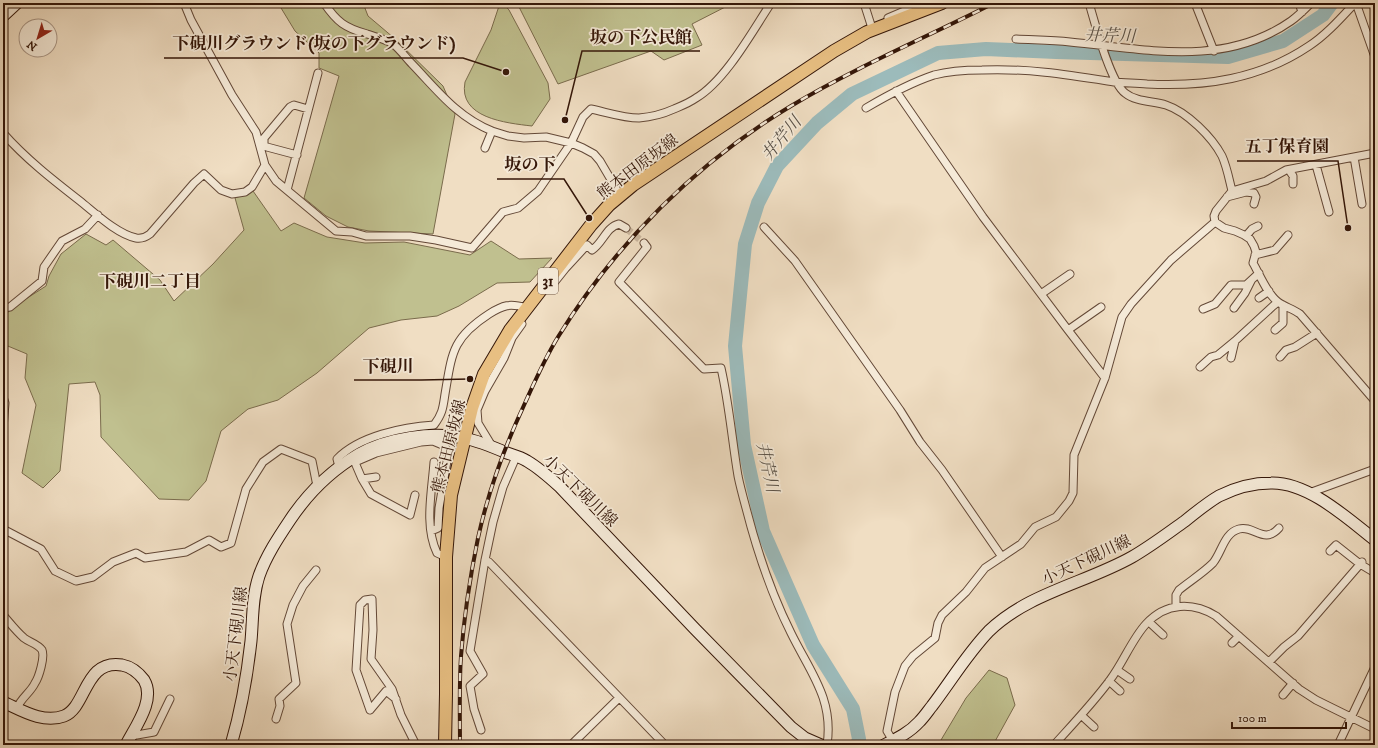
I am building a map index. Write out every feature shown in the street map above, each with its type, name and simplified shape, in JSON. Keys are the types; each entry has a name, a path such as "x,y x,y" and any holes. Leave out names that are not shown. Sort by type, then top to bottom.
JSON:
{"main road":[{"path":"3,16 17,3"},
{"name":"熊本田原坂線","path":"445,745 446,557 451,495 472,408 484,374 510,330 526,308 561,269 591,225 608,205 620,195 661,165 834,51 867,32 942,3"},
{"name":"小天下硯川線","path":"231,745 243,697 254,597 259,575 268,554 281,533 301,504 317,486 339,466 354,460 376,446 398,440 435,435 464,438 492,446 526,460 537,468 560,487 791,727 805,738 821,745"},
{"name":"小天下硯川線","path":"888,743 908,732 919,722 972,651 989,631 1007,616 1032,601 1109,569 1133,556 1167,534 1219,496 1251,484 1272,483 1292,486 1323,501 1375,540"},
{"path":"3,702 42,718 52,719 65,715 74,707 96,672 106,666 118,665 130,667 139,673 147,685 148,697 146,706 128,740"}],"street":[{"path":"184,3 191,20 232,95 256,132 262,146 265,165 276,181 336,231 352,232 366,236 410,236 472,248 503,212 518,208 538,192 572,143 583,117 591,109 638,118 654,116 666,112 696,98 712,86 724,73 771,3"},
{"path":"324,3 335,19 346,27 394,44 443,97 477,125 508,136 524,138 546,137 572,143 594,154 600,160 620,195"},
{"path":"864,3 871,25"},
{"path":"855,32 923,3"},
{"path":"1089,3 1101,46 1115,80 1124,93 1132,97 1167,105 1182,113 1212,139 1222,156 1232,191"},
{"path":"1195,3 1214,51"},
{"path":"1298,3 1302,12"},
{"path":"1016,39 1070,42 1130,50 1171,52 1214,51 1237,47 1276,31 1292,21 1311,3"},
{"path":"866,108 896,91 934,75 967,70 1034,70 1115,80 1182,84 1219,81 1250,74 1277,65 1310,46 1356,3 1375,57"},
{"path":"287,190 318,72"},
{"path":"896,91 983,217 1105,378"},
{"path":"262,146 264,138 290,107 294,105 308,109"},
{"path":"485,148 492,131"},
{"path":"3,132 29,160 98,215 123,233 137,238 145,237 150,234 194,183 204,174 221,190 232,194 245,192 252,187 265,165"},
{"path":"262,146 297,155"},
{"path":"1375,153 1289,170 1266,181 1232,191 1216,211 1214,216 1215,222 1224,228 1246,236 1254,246 1256,252 1253,263 1269,291 1281,303 1300,314 1375,401"},
{"path":"1354,157 1362,204"},
{"path":"1316,165 1329,212"},
{"path":"1289,170 1293,176 1293,184"},
{"path":"1227,197 1246,192 1254,193 1256,197 1254,204"},
{"path":"3,308 10,307 42,281 44,267 62,241 85,229 98,215"},
{"path":"888,743 887,731 895,692 906,666 913,656 935,638 938,623 942,615 966,592 985,568 1022,544 1035,527 1056,517 1069,501 1073,493 1074,455 1105,378 1122,317 1131,304 1171,260 1215,222"},
{"path":"492,446 478,423 477,410 485,391 504,358 512,338 561,269 587,245 592,250 596,247 614,225 619,224 626,228"},
{"path":"1246,236 1252,229 1258,226"},
{"path":"764,227 800,267 900,410 920,442 942,470 1002,557"},
{"path":"1255,255 1275,250 1288,236"},
{"path":"644,243 647,247 619,282 704,369 721,368 726,389 738,477 754,539 762,565 791,633 814,674 824,697 829,718 827,745"},
{"path":"1203,309 1215,304 1231,285 1246,285 1259,273"},
{"path":"1041,294 1070,274"},
{"path":"1234,308 1245,293 1251,281"},
{"path":"1259,298 1269,291"},
{"path":"1275,330 1283,323 1281,303"},
{"path":"1200,367 1211,356 1218,355 1235,341 1273,306 1281,303"},
{"path":"339,466 336,459 362,442 391,432 434,425 442,416 454,349 465,333 475,323 492,312 506,306 515,304 526,308"},
{"path":"1068,330 1101,307"},
{"path":"1280,357 1286,350 1295,347 1317,333"},
{"path":"1231,358 1235,341"},
{"path":"3,397 5,403 3,429"},
{"path":"415,495 410,515 371,494 362,479 354,460 421,442 433,441 445,446 448,456 439,508 438,528 431,531"},
{"path":"3,529 41,550 55,570 76,581 92,577 113,562 136,553 145,558 186,552 209,540 221,547 231,543 246,488 263,462 281,449 312,460 317,486"},
{"path":"481,730 474,709 470,686 483,674 470,651 485,560 493,522 503,487 516,457"},
{"path":"434,462 430,514 431,531 437,553 446,557"},
{"path":"1309,493 1375,469"},
{"path":"362,479 376,478"},
{"path":"1176,607 1176,595 1179,590 1212,563 1220,552 1225,540 1231,534 1239,529 1267,536 1274,533 1279,528"},
{"path":"1330,551 1336,545 1375,573"},
{"path":"485,560 489,562 665,745"},
{"path":"1269,662 1298,636 1361,563"},
{"path":"276,719 280,706 279,699 296,683 287,624 293,605 303,586 316,570"},
{"path":"396,699 386,691 370,710 356,670 360,605 365,600 372,599 371,659 392,689 396,699 401,715 416,745"},
{"path":"1054,745 1118,670 1140,633 1149,622 1163,611 1186,606 1205,610 1216,616 1293,683 1316,700 1375,729"},
{"path":"3,615 15,629 42,650 43,656 35,684 17,708"},
{"path":"1149,622 1163,635"},
{"path":"1232,643 1239,636"},
{"path":"1338,745 1375,667"},
{"path":"1118,670 1130,679"},
{"path":"1109,681 1120,691"},
{"path":"1283,695 1293,683"},
{"path":"128,740 154,732 170,698"},
{"path":"571,745 620,698"},
{"path":"1081,714 1094,727"}],"green space":[{"path":"278,3 363,3 368,16 394,38 443,86 455,114 433,234 369,231 348,227 326,216 304,198 339,76 319,68 319,53 295,31"},
{"path":"500,3 503,3 509,10 548,83 550,99 532,126 510,123 486,116 476,111 469,104 465,94 465,82 491,30"},
{"path":"517,3 733,3 692,24 702,45 664,60 651,51 558,84"},
{"path":"253,191 281,231 294,223 327,237 365,243 404,242 470,255 491,241 519,259 552,258 530,282 497,283 459,306 437,316 401,320 369,328 317,373 278,400 248,409 221,431 206,481 189,500 159,499 101,437 100,395 95,382 69,384 60,471 43,488 22,473 36,405 25,378 27,354 3,344 3,316 46,286 49,276 61,254 86,234 106,245 113,240 160,280 174,301 213,264 244,230 235,198"},
{"path":"989,670 1007,678 1015,705 993,745 938,745 966,698"}],"waterway":[{"name":"井芹川","path":"857,745 859,739 853,709 813,645 763,531 744,445 735,346 745,244 758,203 777,166 817,123 852,94 938,53 986,49 1228,57 1283,41 1323,15 1332,3"}],"tunnel":[{"path":"626,228 644,243"}],"railway":[{"path":"460,745 461,656 468,597 482,521 504,452 536,378 553,345 581,302 632,238 661,208 691,179 756,128 791,106 841,78 994,3"}],"place":[{"name":"下硯川グラウンド(坂の下グラウンド)","path":"506,72"},
{"name":"坂の下公民館","path":"565,120"},
{"name":"坂の下","path":"589,218"},
{"name":"五丁保育園","path":"1348,228"},
{"name":"下硯川","path":"470,379"}],"district":[{"name":"下硯川二丁目","path":"150,281"}]}
